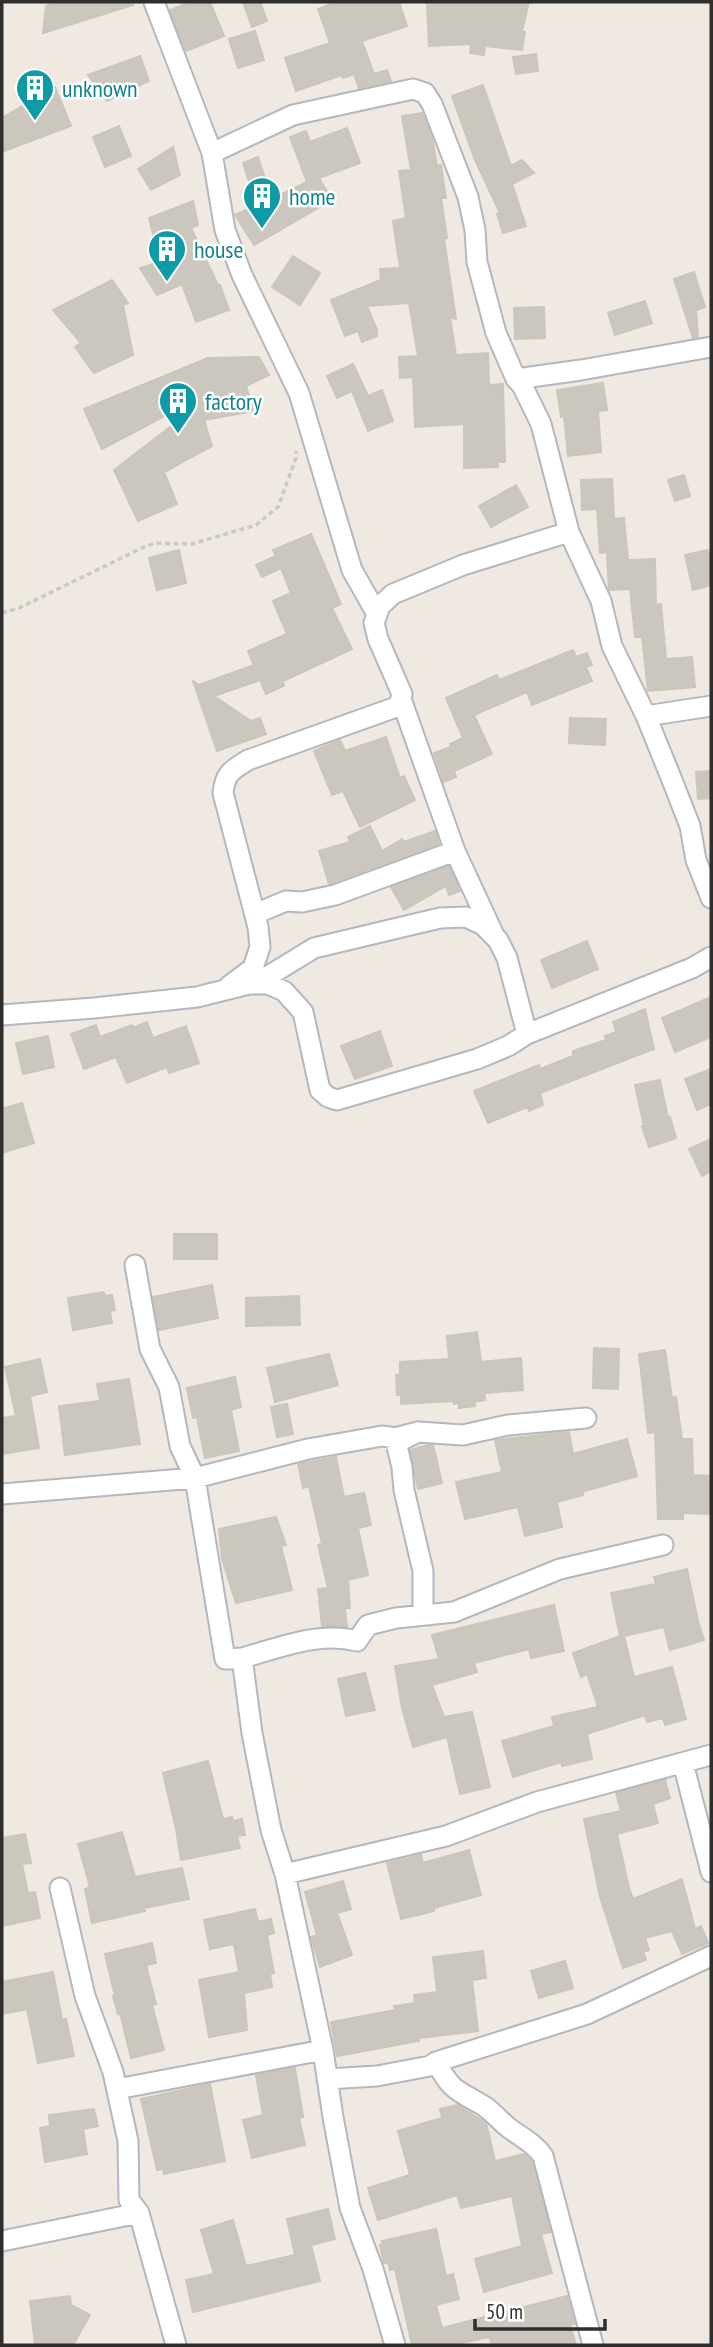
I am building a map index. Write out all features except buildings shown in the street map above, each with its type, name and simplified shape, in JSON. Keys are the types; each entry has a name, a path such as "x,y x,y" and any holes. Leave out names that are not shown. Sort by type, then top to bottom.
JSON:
{"street":[{"path":"157,3 212,153 225,230 242,275 299,393 352,570 377,614"},
{"path":"212,153 293,115 413,89 425,93 432,104 468,197 480,274 496,333 516,379 522,385 541,424 569,532 601,601 612,646 646,716 690,826 696,860 711,898"},
{"path":"516,379 711,347"},
{"path":"226,989 253,968 260,947 255,914 223,793 225,779 233,769 248,760 399,706 402,694 374,623 380,606 393,594 463,565 569,532"},
{"path":"401,699 455,850 506,958 527,1034"},
{"path":"646,716 711,706"},
{"path":"255,914 286,901 302,902 335,895 455,850"},
{"path":"2,1015 197,997 249,984 270,975 314,948 440,918 467,917 483,925 495,937"},
{"path":"249,984 268,984 284,991 295,1001 303,1012 320,1090 337,1100 477,1059 509,1046 527,1034 692,968 711,957"},
{"path":"135,1265 150,1349 169,1387 180,1446 195,1478 225,1660 322,1637 339,1636 357,1640 368,1625 396,1618 454,1612 560,1569 663,1545"},
{"path":"428,1615 423,1610 423,1571 395,1438 418,1432 463,1434 508,1425 586,1418"},
{"path":"2,1494 195,1478 308,1449 382,1436 404,1438 418,1432"},
{"path":"242,1658 271,1830 285,1874 323,2050 350,2208 373,2269 395,2345"},
{"path":"285,1874 446,1836 537,1802 711,1755"},
{"path":"683,1763 711,1872"},
{"path":"60,1888 85,1996 117,2089 128,2141 129,2200 139,2213 176,2345"},
{"path":"327,2080 377,2076 430,2066 587,2014 711,1956"},
{"path":"117,2089 323,2050"},
{"path":"436,2062 447,2083 457,2092 485,2107 538,2148 543,2156 593,2345"},
{"path":"2,2241 139,2213"}],"path":[{"path":"2,613 19,608 144,547 156,543 192,544 256,525 278,508 296,458 297,445"}],"place":[{"name":"unknown","path":"35,122"},
{"name":"home","path":"262,230"},
{"name":"house","path":"167,283"},
{"name":"factory","path":"178,435"}]}
